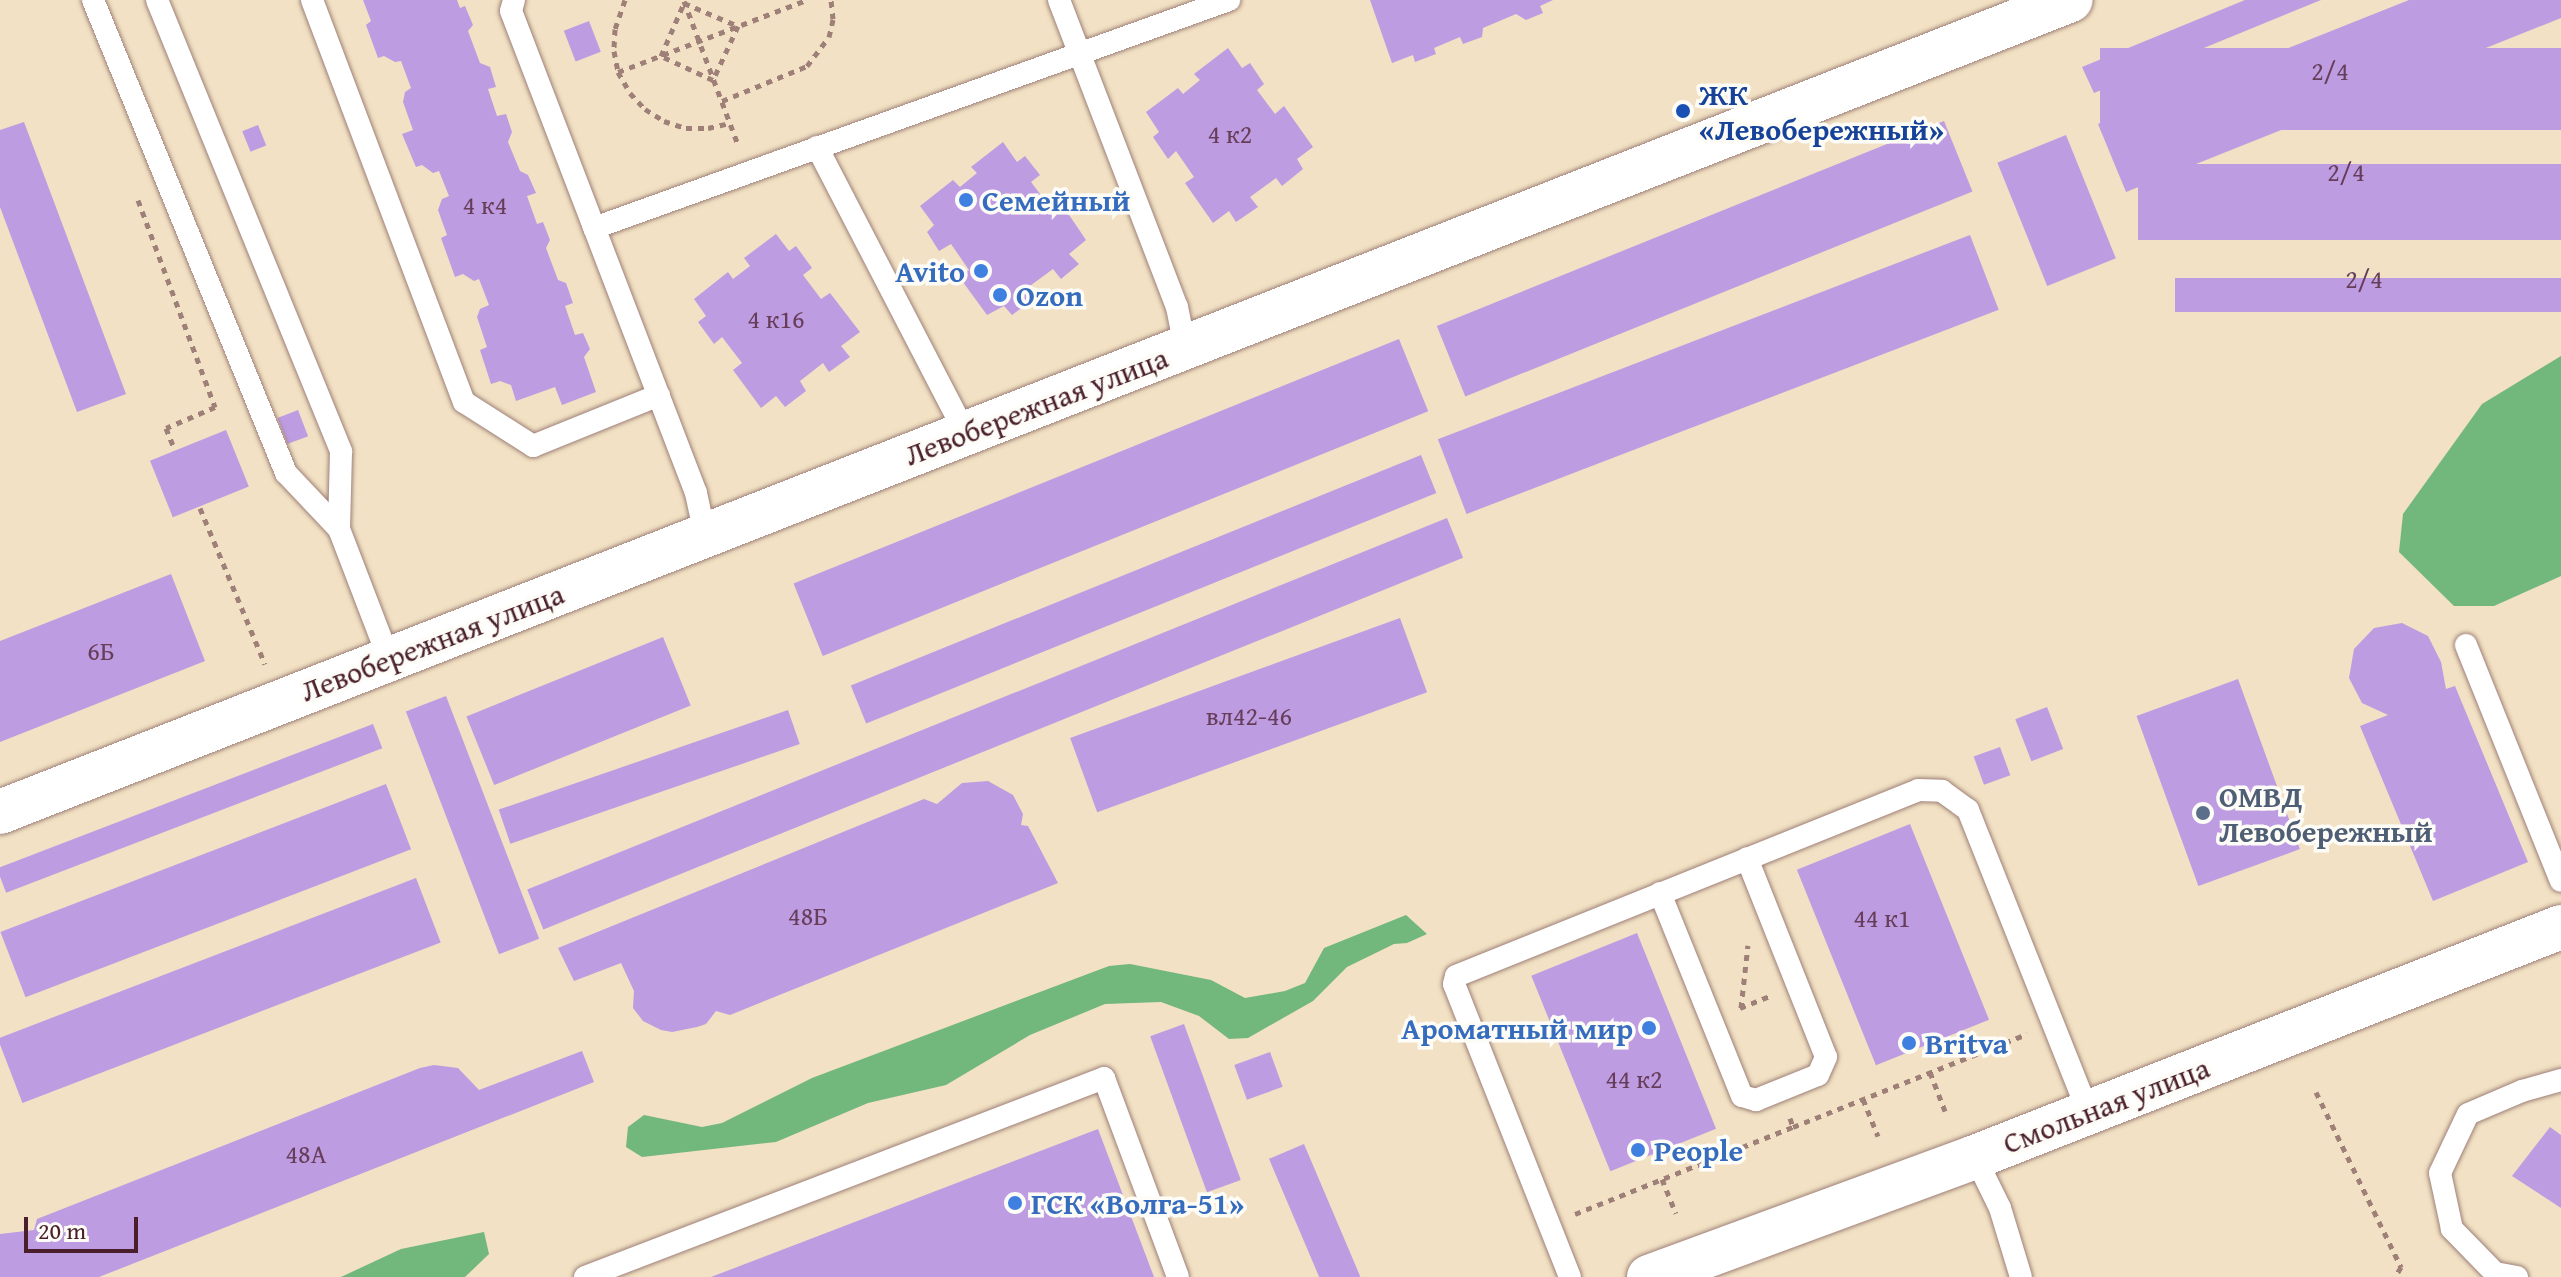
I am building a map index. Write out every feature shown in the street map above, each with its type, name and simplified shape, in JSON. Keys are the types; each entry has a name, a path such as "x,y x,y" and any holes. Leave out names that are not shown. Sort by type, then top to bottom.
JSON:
{"street":[{"name":"Левобережная улица","path":"0,812 2071,0"},
{"name":"Смольная улица","path":"1649,1277 1975,1157 2561,927"}],"lane":[{"path":"93,0 286,473 339,529 389,659"},
{"path":"157,0 341,452 339,529"},
{"path":"312,0 464,402 533,446 659,395"},
{"path":"514,0 511,11 696,493 705,535"},
{"path":"1059,0 1177,307 1185,347"},
{"path":"594,228 1229,0"},
{"path":"817,147 965,433"},
{"path":"2466,645 2561,881"},
{"path":"1570,1277 1455,978 1458,973 1918,790 1942,791 1968,810 2088,1112"},
{"path":"1660,893 1742,1096 1756,1100 1779,1091 1818,1075 1826,1062 1747,858"},
{"path":"585,1277 1104,1078 1178,1277"},
{"path":"2517,1277 2495,1273 2452,1229 2440,1173 2468,1114 2522,1091 2561,1080"},
{"path":"1975,1157 2000,1208 2021,1277"}],"path":[{"path":"625,0 615,29 614,51 618,72 630,93 645,109 664,121 686,128 708,128 730,123"},
{"path":"618,72 807,0"},
{"path":"722,101 807,66 829,37 833,19 831,0"},
{"path":"661,56 684,1"},
{"path":"684,1 738,26"},
{"path":"684,1 749,172"},
{"path":"713,80 738,26"},
{"path":"661,56 713,80"},
{"path":"134,189 215,407 166,428 175,450"},
{"path":"200,508 280,702"},
{"path":"1709,1020 1797,985"},
{"path":"1550,1224 2053,1024"},
{"path":"1930,1072 1945,1111"},
{"path":"1779,1091 1793,1127"},
{"path":"2316,1092 2401,1267 2395,1277"},
{"path":"1863,1099 1878,1136"},
{"path":"1662,1179 1676,1213"}],"green space":[{"path":"2561,356 2561,576 2494,606 2454,606 2399,552 2403,514 2482,404"},
{"path":"1406,915 1427,934 1407,943 1394,944 1347,967 1313,1001 1248,1038 1229,1039 1199,1016 1161,1002 1105,1004 1030,1035 946,1085 868,1103 776,1142 642,1157 626,1147 628,1127 644,1115 702,1127 722,1123 812,1078 1109,966 1130,964 1211,980 1245,998 1285,991 1305,983 1324,948"},
{"path":"484,1232 489,1254 465,1277 341,1277 401,1249"}],"building":[{"path":"363,0 457,0 460,8 465,6 473,25 468,31 480,63 490,67 496,87 488,89 497,116 506,114 512,132 508,142 520,171 528,175 536,193 527,196 537,224 543,222 550,240 546,248 558,280 566,283 573,303 565,306 575,335 583,333 590,349 584,357 596,392 562,405 555,387 516,401 511,385 500,381 491,384 480,350 487,347 477,317 480,309 489,305 479,279 474,281 463,274 455,277 441,238 447,235 438,210 442,199 449,196 439,171 433,173 422,165 416,167 402,134 413,130 403,102 405,92 411,88 401,61 395,62 384,56 378,58 366,25 371,21"},
{"path":"1370,0 1553,0 1540,6 1543,13 1526,20 1516,14 1483,28 1482,37 1463,44 1460,37 1434,48 1436,54 1415,62 1413,55 1392,63"},
{"path":"2245,0 2321,0 2094,93 2082,67"},
{"path":"2409,0 2561,0 2561,18 2126,192 2098,124"},
{"path":"589,21 601,52 576,61 564,31"},
{"path":"1228,48 1242,68 1250,63 1264,84 1257,90 1275,114 1284,106 1313,147 1297,159 1303,169 1282,186 1276,178 1250,197 1258,207 1236,222 1229,211 1213,223 1185,183 1194,177 1176,151 1168,159 1153,137 1159,132 1146,112 1178,88 1183,94 1200,80 1194,74"},
{"path":"2100,48 2561,48 2561,130 2100,130"},
{"path":"1944,121 1972,191 1465,396 1437,326"},
{"path":"24,122 126,394 77,412 0,207 0,130"},
{"path":"258,125 266,145 250,152 242,131"},
{"path":"2066,135 2116,258 2047,286 1997,163"},
{"path":"1003,142 1017,162 1025,156 1040,175 1031,182 1050,207 1059,200 1086,240 1069,254 1079,264 1061,279 1053,269 1023,291 1031,301 1012,315 1004,306 987,315 960,278 969,270 951,244 939,251 927,232 934,225 920,206 953,180 960,187 977,173 971,167"},
{"path":"2138,164 2561,164 2561,240 2138,240"},
{"path":"776,234 789,251 796,246 812,268 803,275 821,299 830,293 860,332 841,346 850,357 829,372 823,363 800,381 806,391 785,407 776,396 761,408 733,370 742,363 722,337 714,344 698,322 706,316 694,299 728,272 733,279 750,266 744,258"},
{"path":"1970,235 1999,310 1467,514 1438,439"},
{"path":"2175,278 2561,278 2561,312 2175,312"},
{"path":"1399,339 1428,411 823,656 794,584"},
{"path":"298,410 308,436 287,444 277,418"},
{"path":"226,430 249,487 173,517 150,461"},
{"path":"1421,455 1436,493 866,723 851,685"},
{"path":"1447,518 1463,558 543,929 527,890"},
{"path":"171,574 205,661 0,742 0,641"},
{"path":"1400,618 1427,692 1097,812 1070,738"},
{"path":"2402,623 2428,636 2441,662 2446,689 2455,686 2528,862 2433,901 2360,726 2388,715 2362,703 2349,678 2354,649 2374,628"},
{"path":"663,637 691,706 494,785 466,716"},
{"path":"2238,679 2300,849 2198,886 2137,716"},
{"path":"446,696 539,939 499,954 406,711"},
{"path":"2047,707 2063,749 2031,761 2015,719"},
{"path":"788,710 800,744 510,844 499,810"},
{"path":"373,724 382,748 6,893 0,867"},
{"path":"2000,747 2010,775 1984,785 1974,757"},
{"path":"988,781 1013,795 1023,814 1021,825 1028,826 1058,883 730,1015 716,1011 706,1024 672,1032 661,1030 643,1021 633,1008 634,991 621,963 574,981 558,948 924,799 937,804 962,783"},
{"path":"386,784 411,849 26,997 0,932"},
{"path":"1910,824 1989,1020 1876,1065 1797,870"},
{"path":"416,878 441,942 22,1103 0,1038"},
{"path":"1637,933 1716,1129 1610,1171 1531,976"},
{"path":"1184,1024 1241,1180 1207,1192 1150,1036"},
{"path":"582,1051 594,1082 99,1277 0,1277 0,1234 34,1230 37,1219 420,1068 434,1065 458,1068 479,1090"},
{"path":"1270,1052 1283,1087 1247,1100 1234,1065"},
{"path":"2550,1127 2561,1135 2561,1208 2512,1176"},
{"name":"ГСК «Волга-51»","path":"1098,1129 1154,1277 711,1277"},
{"path":"1304,1144 1360,1277 1319,1277 1269,1159"}],"place":[{"name":"ЖК «Левобережный»","path":"1683,111"},
{"name":"Семейный","path":"966,200"},
{"name":"Avito","path":"981,271"},
{"name":"Ozon","path":"1000,295"},
{"name":"ОМВД Левобережный","path":"2203,813"},
{"name":"Ароматный мир","path":"1649,1028"},
{"name":"Britva","path":"1909,1043"},
{"name":"People","path":"1638,1150"},
{"name":"ГСК «Волга-51»","path":"1015,1203"}]}
